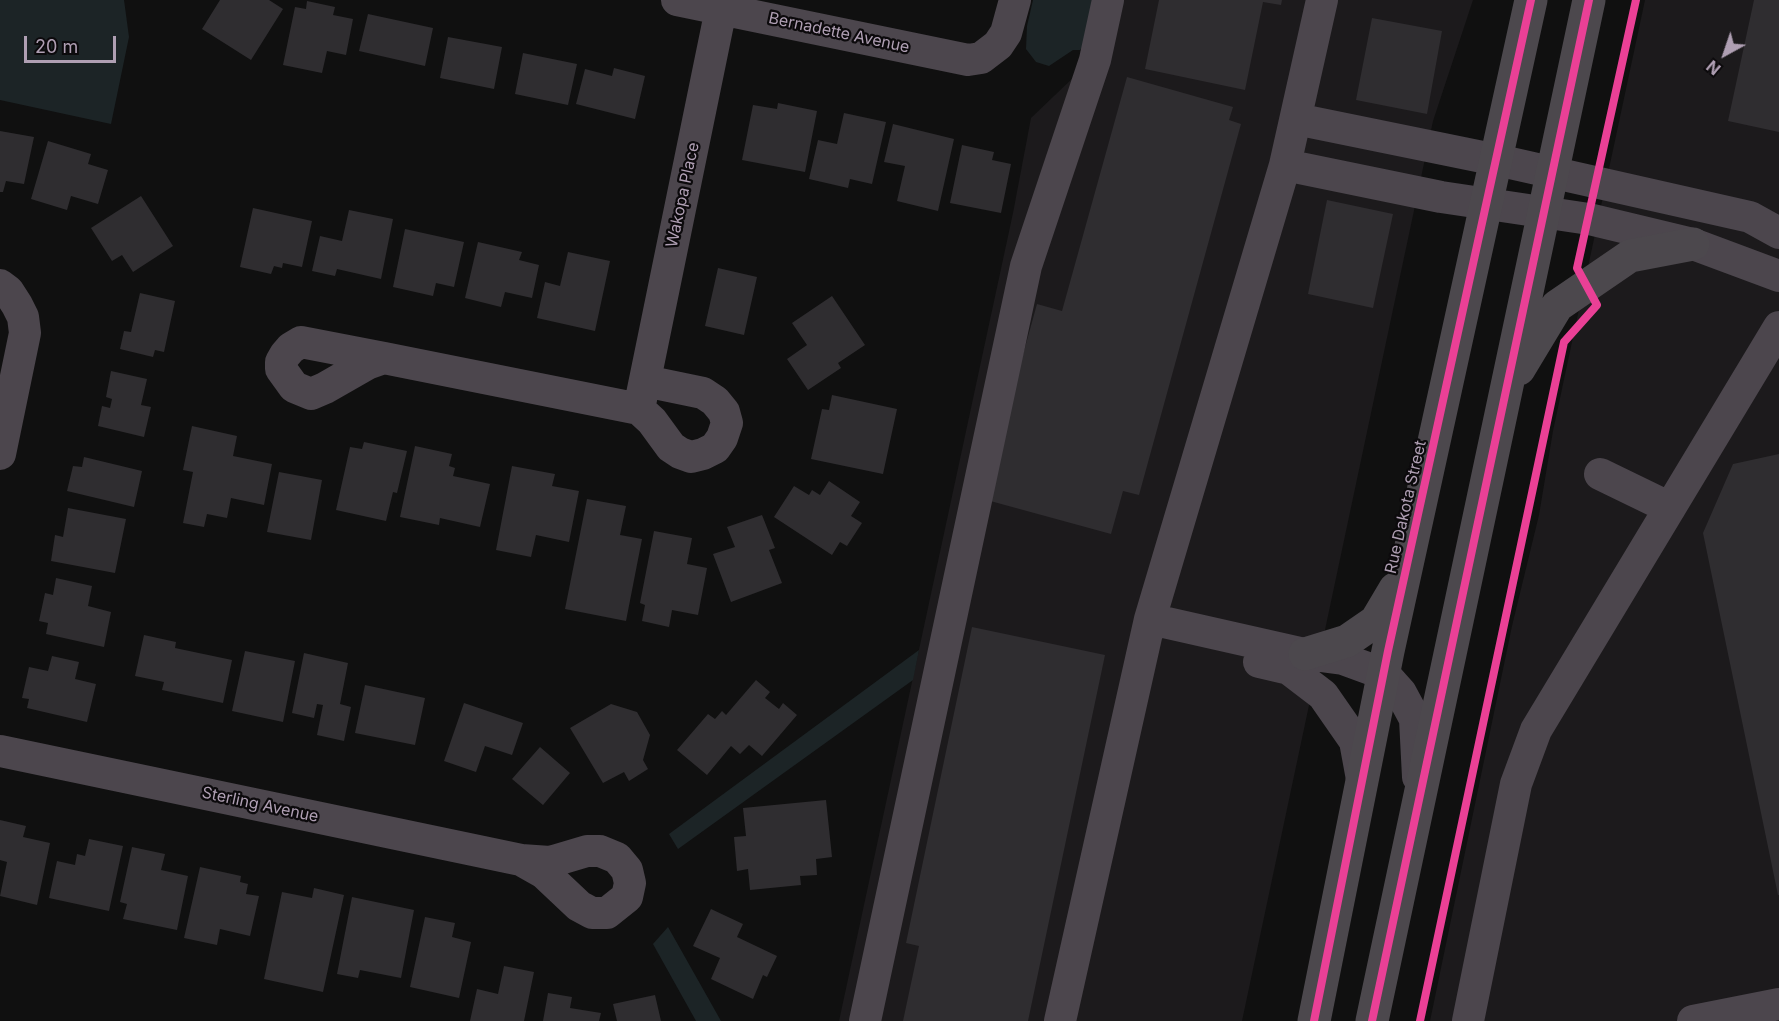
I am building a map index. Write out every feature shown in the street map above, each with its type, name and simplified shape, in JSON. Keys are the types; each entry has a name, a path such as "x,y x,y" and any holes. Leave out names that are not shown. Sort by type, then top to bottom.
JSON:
{"main road":[{"name":"Rue Dakota Street","path":"1314,1021 1384,674 1531,0"},
{"path":"1372,1021 1589,0"},
{"path":"1506,391 1557,306 1630,256 1693,244"},
{"path":"1305,654 1347,641 1376,621 1406,573"}],"street":[{"name":"Bernadette Avenue","path":"700,3 968,60 981,58 998,45 1008,26 1015,0"},
{"path":"865,1021 1026,266 1095,60 1108,0"},
{"path":"1060,1021 1148,629 1286,165 1322,0"},
{"name":"Wakopa Place","path":"384,358 642,395 700,3"},
{"path":"1296,119 1497,160 1750,217 1779,233"},
{"path":"1286,165 1441,197 1589,219 1693,244 1779,276"},
{"path":"0,285 18,304 23,317 25,333 0,454"},
{"path":"1468,1021 1514,792 1536,730 1779,327"},
{"path":"1600,474 1670,508"},
{"path":"1148,629 1343,658 1384,674 1401,693 1415,719 1419,793"},
{"path":"1148,629 1289,669 1323,694 1355,741 1362,782"},
{"name":"Sterling Avenue","path":"0,751 521,860"},
{"path":"1693,1021 1779,1004"}],"shaded area":[{"path":"0,0 124,0 129,37 111,124 0,100"},
{"path":"1033,0 1093,0 1084,45 1080,50 1073,50 1049,66 1036,62 1026,49 1027,26"},
{"path":"1091,0 1473,0 1433,121 1242,1021 839,1021 1013,213 1031,118 1076,75"},
{"path":"1645,0 1779,0 1779,1021 1430,1021 1512,626 1539,515 1553,431"},
{"path":"919,650 913,680 678,849 669,834"},
{"path":"668,927 721,1021 696,1021 653,944"}],"building":[{"path":"220,0 269,0 283,9 251,60 202,29"},
{"path":"1159,0 1282,0 1281,5 1263,2 1245,90 1145,69"},
{"path":"1754,0 1779,0 1779,132 1728,121"},
{"path":"307,1 335,7 333,15 353,19 346,55 327,51 322,73 283,65 295,7 306,9"},
{"path":"368,14 433,28 425,66 359,51"},
{"path":"1372,18 1442,31 1427,114 1356,100"},
{"path":"448,37 502,47 494,89 440,78"},
{"path":"523,53 577,64 568,105 515,94"},
{"path":"614,68 645,76 635,119 576,104 585,69 612,76"},
{"path":"1127,77 1233,107 1229,120 1241,124 1139,495 1123,491 1111,534 983,499 1037,304 1062,311"},
{"path":"778,103 817,111 805,172 742,160 753,105 777,109"},
{"path":"844,113 886,122 872,184 850,179 848,188 809,179 818,140 837,144"},
{"path":"893,124 954,139 938,211 897,201 905,166 884,162"},
{"path":"0,131 34,137 24,184 6,181 3,192 0,192"},
{"path":"48,141 91,154 88,164 108,170 98,204 71,196 67,210 31,199"},
{"path":"962,145 994,152 992,160 1011,164 1001,213 950,203"},
{"path":"141,196 173,246 133,272 122,255 112,261 91,228"},
{"path":"1327,200 1393,214 1373,308 1308,294"},
{"path":"253,208 312,221 302,267 283,263 282,268 274,266 271,274 240,267"},
{"path":"349,210 393,219 381,279 337,269 335,276 312,271 320,236 342,241"},
{"path":"405,229 464,242 454,287 436,283 433,296 393,287"},
{"path":"478,242 522,252 519,260 539,265 532,298 505,292 501,307 465,298"},
{"path":"568,252 610,261 595,331 537,318 545,282 560,286"},
{"path":"718,268 757,277 744,335 705,326"},
{"path":"140,293 175,301 164,352 155,350 153,357 120,349 124,331 131,332"},
{"path":"832,296 865,345 838,363 841,368 808,390 787,359 807,345 792,323"},
{"path":"111,371 147,379 141,405 151,407 144,437 98,426 102,406 110,408 112,399 106,397"},
{"path":"832,395 897,409 883,474 811,459 822,409 829,410"},
{"path":"192,426 237,436 233,456 272,464 264,505 231,498 227,518 207,514 204,527 183,523 193,472 183,470"},
{"path":"364,442 407,451 397,493 393,492 386,521 336,510 350,447 362,449"},
{"path":"415,446 452,454 449,466 455,468 453,476 490,484 480,527 440,518 439,525 400,517"},
{"path":"1779,454 1778,895 1703,533 1733,464"},
{"path":"84,457 142,471 134,507 67,491 73,466 82,467"},
{"path":"512,466 555,474 552,486 579,491 569,542 536,535 531,557 496,550"},
{"path":"279,472 322,480 311,540 267,532"},
{"path":"829,481 860,502 851,516 862,523 847,546 840,542 832,555 774,517 794,486 809,495 812,490 820,495"},
{"path":"587,499 626,506 620,535 642,539 626,621 565,609"},
{"path":"68,508 126,519 115,573 51,561 55,535 63,537"},
{"path":"762,515 775,548 769,550 782,583 731,602 713,554 735,547 727,527"},
{"path":"654,531 692,538 687,564 707,568 698,615 672,610 669,627 642,621 645,605 640,603"},
{"path":"56,578 92,586 88,606 111,612 104,647 46,634 48,623 39,621 45,593 53,595"},
{"path":"972,627 1105,655 1028,1021 903,1021 919,946 906,943"},
{"path":"144,635 176,642 175,648 232,660 223,703 162,690 164,682 135,676"},
{"path":"245,651 295,661 283,722 232,711"},
{"path":"304,653 348,663 340,704 351,707 344,741 317,735 323,705 317,704 314,718 292,713"},
{"path":"52,656 79,662 75,679 96,684 87,722 27,708 29,699 22,698 29,667 48,671"},
{"path":"756,680 770,692 765,698 779,709 783,703 797,715 762,756 749,745 740,754 731,746 707,775 677,750 708,714 715,719 722,711 726,715"},
{"path":"365,685 425,698 415,745 355,733"},
{"path":"464,703 523,723 512,755 485,746 476,772 444,761"},
{"path":"611,704 637,712 650,735 643,760 648,769 629,781 624,772 603,783 570,728"},
{"path":"540,747 570,773 543,805 512,779"},
{"path":"826,800 832,857 816,859 817,875 800,876 801,885 750,890 748,869 737,871 734,837 746,836 743,808"},
{"path":"0,820 26,826 23,837 50,843 37,905 0,896 7,862 0,860"},
{"path":"89,839 123,846 109,911 49,898 57,861 75,865 77,854 85,856"},
{"path":"132,847 165,854 161,870 188,876 177,930 123,919 127,904 120,902"},
{"path":"200,867 241,876 240,882 248,884 246,894 259,896 250,936 220,929 217,945 184,938"},
{"path":"314,888 344,895 323,992 264,979 282,892 312,898"},
{"path":"352,897 414,910 401,978 360,970 358,978 337,974"},
{"path":"711,909 743,924 737,937 777,956 767,977 763,975 753,999 711,979 720,958 693,946"},
{"path":"425,917 455,923 452,937 471,942 459,998 410,987"},
{"path":"504,966 534,972 524,1021 470,1021 477,989 498,994"},
{"path":"548,993 572,997 570,1008 601,1013 599,1021 543,1021"},
{"path":"655,995 661,1021 617,1021 613,1004"}],"cycle path":[{"path":"1314,1021 1388,651 1531,0"},
{"path":"1372,1021 1589,0"},
{"path":"1420,1021 1564,342 1597,305 1577,268 1636,0"}]}
